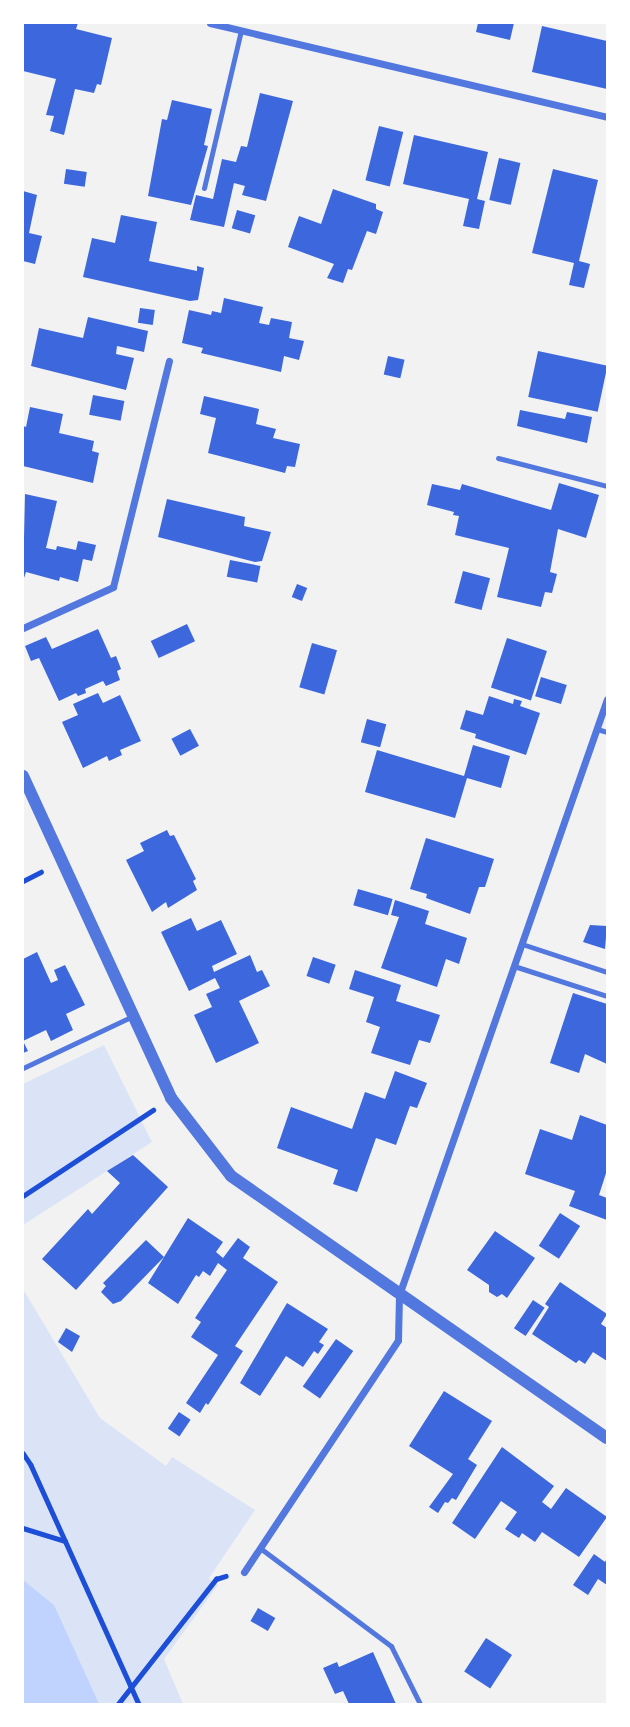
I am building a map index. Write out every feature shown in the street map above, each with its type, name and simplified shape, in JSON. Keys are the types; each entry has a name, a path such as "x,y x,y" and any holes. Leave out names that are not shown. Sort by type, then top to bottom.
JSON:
{"street":[{"path":"210,23 607,117"},
{"path":"23,628 113,587 169,361"},
{"path":"244,1572 398,1339 399,1295 607,699"},
{"path":"23,776 171,1098 231,1176 607,1438"}],"lane":[{"path":"204,188 241,30"},
{"path":"498,458 607,486"},
{"path":"597,729 607,732"},
{"path":"522,944 607,972"},
{"path":"514,966 607,996"},
{"path":"23,1068 133,1016"},
{"path":"260,1548 391,1646 420,1704"}],"path":[{"path":"23,1195 171,1098"},
{"path":"23,1452 139,1704"},
{"path":"23,1528 66,1541"},
{"path":"118,1704 216,1579 244,1572"}],"shaded area":[{"path":"104,1045 152,1142 23,1225 23,1084"},
{"path":"23,1289 100,1418 166,1466 172,1457 255,1510 209,1578 218,1585 164,1659 183,1704 23,1704"}],"water":[{"path":"23,1580 54,1605 99,1704 23,1704"}],"building":[{"path":"23,23 78,23 76,29 112,38 101,85 97,84 94,93 75,89 64,135 50,131 54,116 46,115 56,79 23,71"},
{"path":"478,23 514,23 510,40 476,32"},
{"path":"542,26 607,41 607,89 532,72"},
{"path":"260,93 293,101 266,201 242,195 245,186 234,183 224,227 190,220 196,195 213,199 222,159 236,162 241,146 247,147"},
{"path":"172,100 212,109 204,145 208,146 191,205 148,196 162,119 167,120"},
{"path":"379,126 403,132 390,186 365,180"},
{"path":"414,135 488,152 477,199 485,201 479,229 463,226 469,199 403,184"},
{"path":"499,158 520,163 511,205 489,200"},
{"path":"66,169 87,172 85,187 64,184"},
{"path":"553,169 598,180 579,261 590,264 584,288 569,285 574,263 532,253"},
{"path":"333,189 376,204 376,209 383,212 376,234 367,231 352,270 348,269 343,283 327,278 334,264 288,247 299,216 321,224"},
{"path":"23,191 37,195 29,233 42,236 35,264 23,261"},
{"path":"237,210 255,215 250,234 232,228"},
{"path":"121,215 157,222 149,261 197,271 197,266 204,268 198,300 190,301 83,277 92,238 115,243"},
{"path":"224,298 263,307 259,323 269,325 271,318 292,322 289,338 304,341 299,360 284,356 281,372 201,353 203,348 182,343 189,310 211,315 212,311 221,313"},
{"path":"140,308 155,310 153,325 138,323"},
{"path":"88,317 148,331 144,352 117,346 116,354 134,358 126,390 31,366 39,328 83,338"},
{"path":"538,351 607,366 598,412 528,397"},
{"path":"388,356 405,360 400,378 384,375"},
{"path":"93,395 124,401 121,421 89,415"},
{"path":"204,396 259,409 256,424 276,429 273,438 300,444 295,467 287,466 285,473 208,453 216,418 200,414"},
{"path":"30,407 63,414 59,433 94,441 92,451 99,453 93,483 23,466 23,426 26,427"},
{"path":"520,410 565,419 567,412 592,417 587,443 517,426"},
{"path":"559,483 599,495 586,538 558,529 550,572 557,574 552,593 545,592 541,607 497,597 509,548 455,535 459,516 453,515 454,512 427,505 432,484 460,490 462,484 551,510"},
{"path":"25,494 57,501 46,548 56,550 57,546 76,550 78,541 96,545 92,561 83,559 78,582 60,577 59,581 26,572 23,581"},
{"path":"167,499 245,517 244,526 271,532 262,561 255,562 158,537"},
{"path":"230,560 260,566 257,583 227,577"},
{"path":"463,571 490,578 482,610 454,603"},
{"path":"297,584 307,588 302,601 292,597"},
{"path":"187,624 195,641 159,658 151,641"},
{"path":"98,629 111,658 116,656 121,669 117,671 120,680 106,686 103,681 85,689 86,693 78,696 76,693 59,701 39,658 31,661 25,646 46,637 52,649"},
{"path":"507,638 547,651 531,700 491,687"},
{"path":"312,643 337,650 324,694 299,687"},
{"path":"541,677 567,685 561,704 535,696"},
{"path":"98,693 103,703 120,695 141,741 120,750 122,755 109,761 107,756 83,768 62,722 78,715 73,704"},
{"path":"489,696 513,704 514,699 522,701 520,706 540,713 526,755 475,738 476,734 460,729 466,710 483,715"},
{"path":"367,719 386,724 380,747 361,742"},
{"path":"190,729 199,746 180,756 171,739"},
{"path":"473,745 510,756 501,788 467,778 455,818 365,792 377,750 464,776"},
{"path":"167,830 170,836 174,835 196,879 193,881 197,890 168,908 166,902 152,912 126,860 144,851 140,843"},
{"path":"426,838 494,859 485,887 479,887 470,914 426,898 427,894 410,889"},
{"path":"358,889 393,899 388,915 353,905"},
{"path":"395,900 429,911 425,924 467,938 459,964 446,959 437,987 381,968 399,917 391,915"},
{"path":"191,918 197,931 221,920 237,954 212,966 214,972 250,955 257,972 262,970 270,986 239,1001 259,1043 216,1063 194,1015 212,1007 206,994 220,988 215,978 189,991 161,932"},
{"path":"590,925 607,926 605,949 583,942"},
{"path":"37,952 51,983 58,980 54,970 65,965 85,1005 66,1014 73,1030 51,1041 46,1030 23,1041 23,959"},
{"path":"313,957 336,965 329,984 306,976"},
{"path":"355,970 401,985 396,1001 440,1015 430,1043 419,1040 410,1065 371,1053 380,1027 366,1022 374,997 349,989"},
{"path":"573,993 607,1004 607,1064 585,1054 579,1073 550,1063"},
{"path":"395,1071 427,1083 417,1108 410,1106 396,1145 376,1138 357,1192 333,1184 338,1170 277,1148 291,1107 352,1129 365,1092 385,1099"},
{"path":"580,1115 607,1125 607,1170 599,1195 607,1198 607,1220 569,1206 575,1191 525,1174 540,1129 572,1140"},
{"path":"133,1155 168,1187 76,1290 42,1259 88,1209 92,1214 120,1183 107,1171"},
{"path":"560,1213 580,1226 559,1259 539,1246"},
{"path":"188,1218 223,1242 216,1252 223,1258 238,1238 250,1247 243,1258 278,1282 235,1346 243,1351 200,1413 186,1403 218,1355 191,1337 201,1322 195,1318 227,1270 218,1263 210,1276 203,1271 199,1277 196,1275 178,1304 148,1283"},
{"path":"495,1231 535,1258 507,1298 502,1294 497,1297 489,1292 489,1285 467,1270"},
{"path":"146,1240 164,1257 121,1301 113,1304 101,1292 106,1286 103,1283"},
{"path":"560,1282 607,1314 601,1324 607,1328 607,1361 593,1352 585,1364 579,1360 576,1363 532,1334 549,1307 545,1304"},
{"path":"533,1300 545,1308 526,1336 514,1328"},
{"path":"287,1303 328,1329 319,1342 324,1345 318,1354 314,1351 303,1367 286,1356 260,1396 240,1383"},
{"path":"66,1328 80,1336 72,1352 58,1342"},
{"path":"336,1339 353,1351 320,1399 303,1387"},
{"path":"444,1391 492,1421 468,1459 477,1465 456,1500 452,1498 448,1503 445,1502 438,1513 429,1507 453,1474 409,1446"},
{"path":"179,1412 191,1420 179,1436 168,1429"},
{"path":"502,1447 554,1486 542,1502 551,1509 566,1488 607,1517 579,1557 542,1532 535,1542 522,1533 519,1538 505,1529 517,1512 501,1501 475,1539 452,1523"},
{"path":"594,1554 605,1562 607,1558 607,1585 598,1579 588,1595 573,1585"},
{"path":"258,1608 275,1618 268,1631 250,1621"},
{"path":"486,1638 512,1655 490,1688 464,1672"},
{"path":"373,1652 396,1704 349,1704 343,1691 335,1694 323,1668 337,1662 339,1667"}]}
